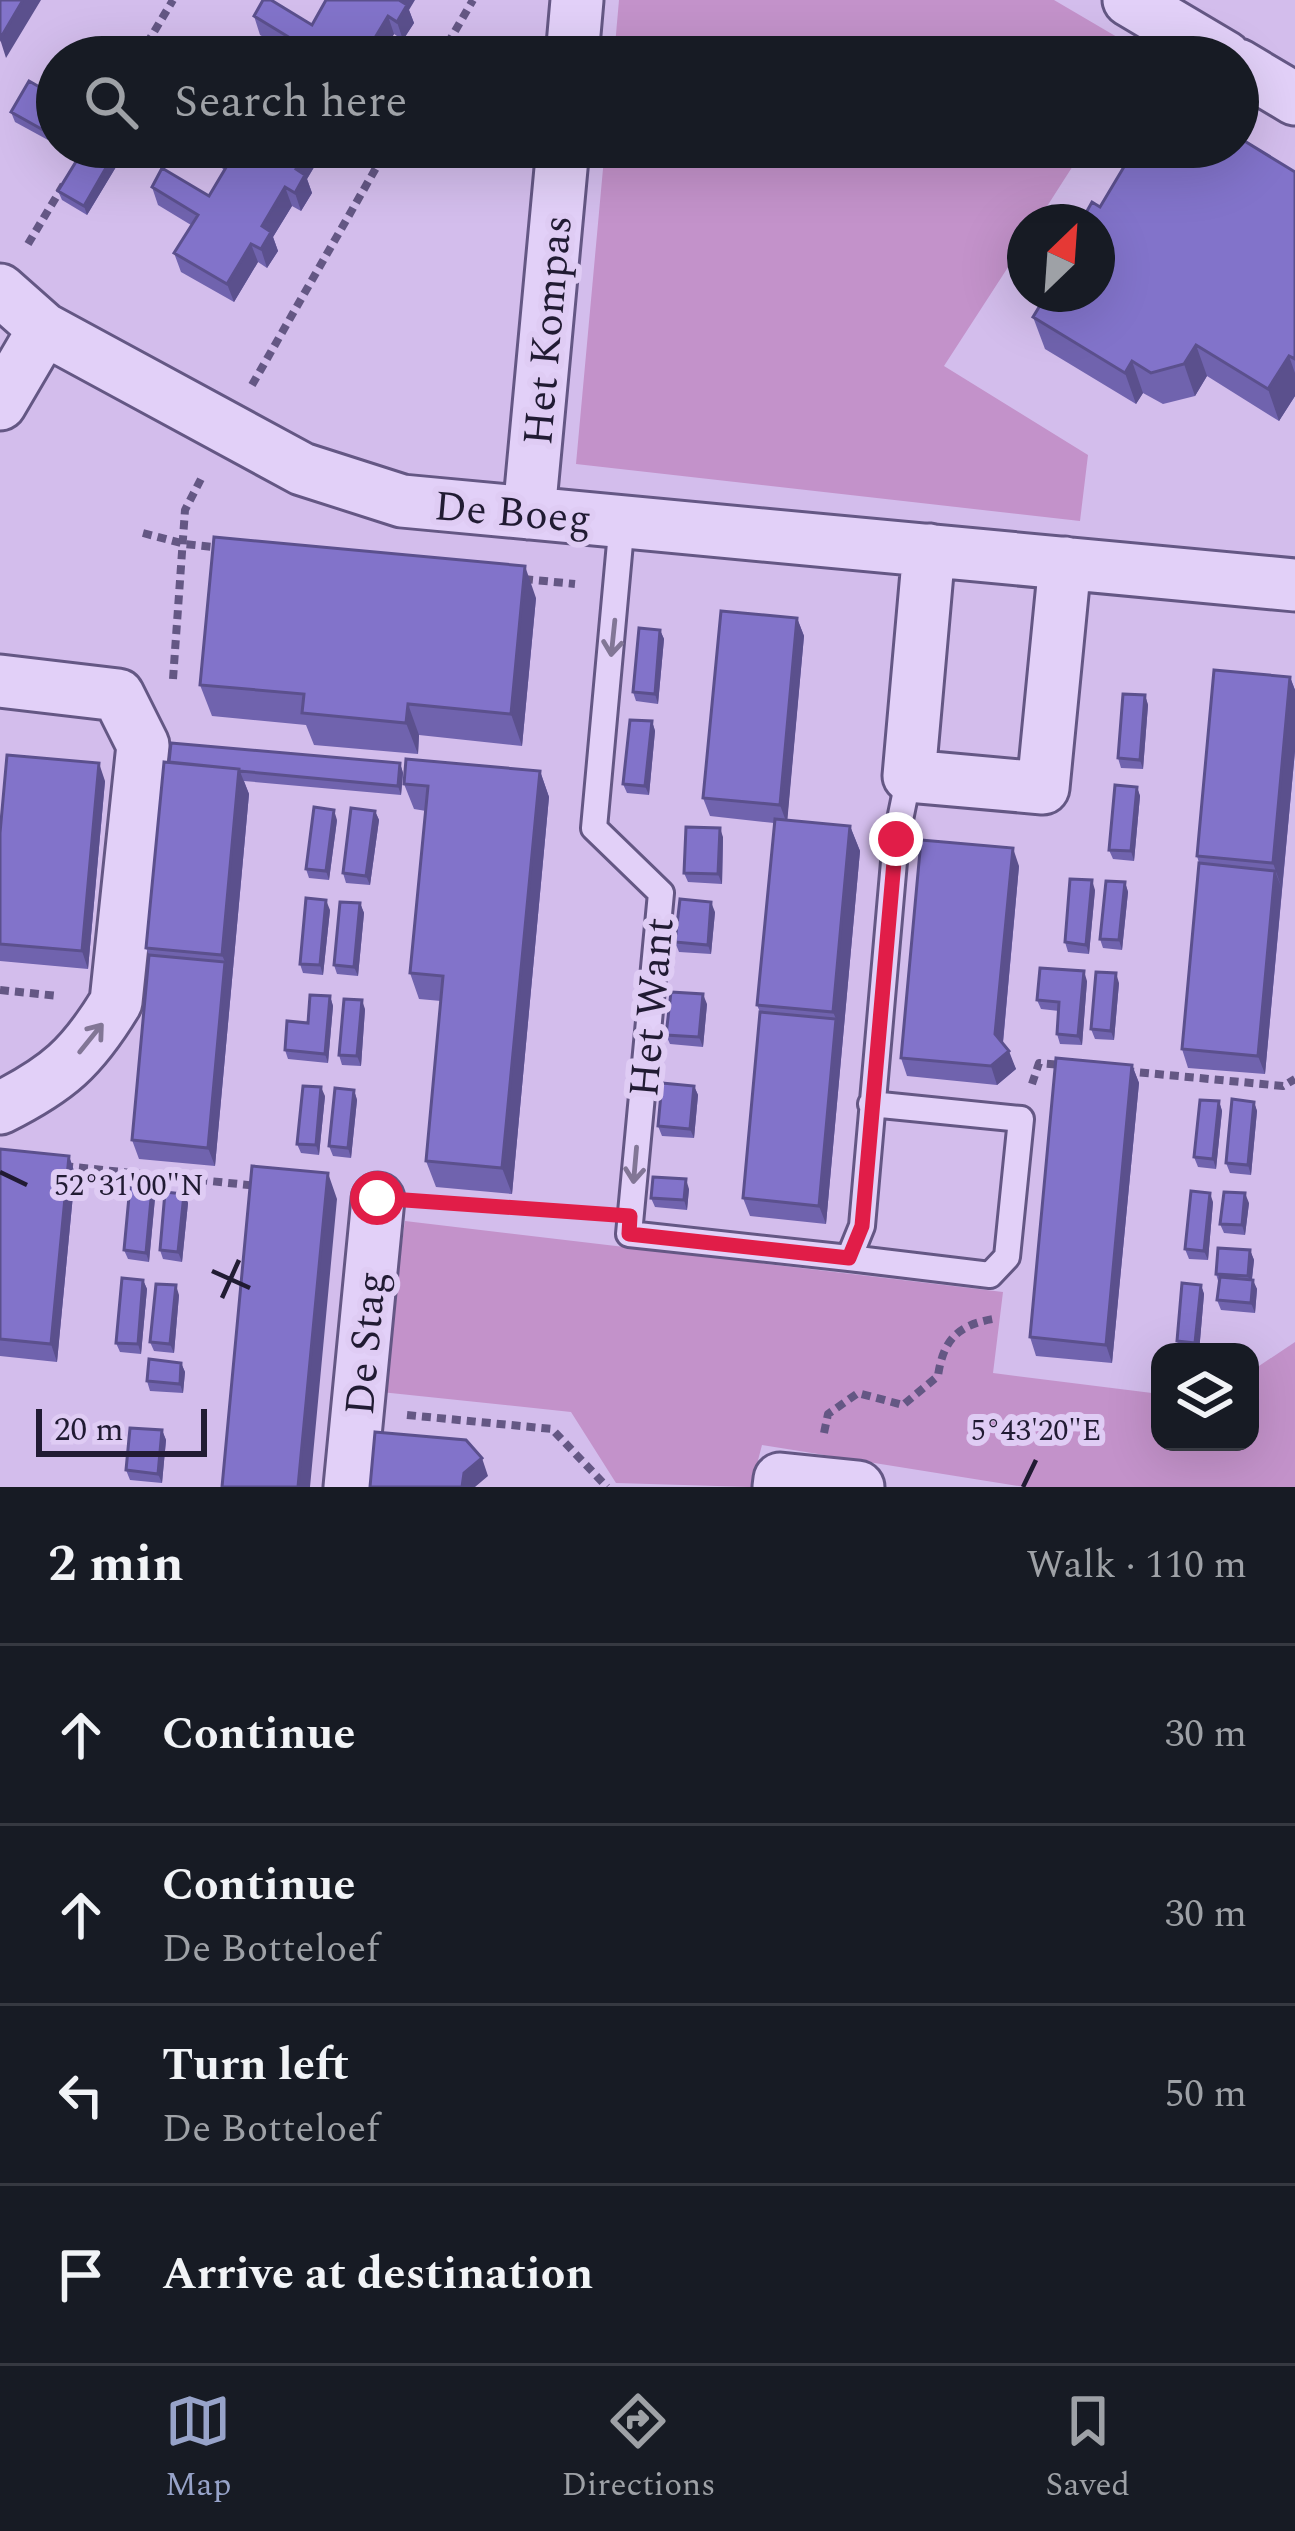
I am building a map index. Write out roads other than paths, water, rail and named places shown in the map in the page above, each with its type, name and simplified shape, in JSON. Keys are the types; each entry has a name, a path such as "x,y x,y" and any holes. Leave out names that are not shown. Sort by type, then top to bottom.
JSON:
{"street":[{"path":"574,36 577,0"},
{"path":"1129,0 1208,31"},
{"path":"1259,77 1295,99"},
{"name":"Het Kompas","path":"529,512 561,168"},
{"name":"De Boeg","path":"0,290 44,328 302,469 402,501 1295,585"},
{"path":"0,404 44,328"},
{"path":"928,550 910,776 1043,788 1065,563"},
{"path":"0,681 118,695 143,745 116,1002 96,1034 50,1083 0,1108"},
{"name":"De Stag","path":"350,1487 377,1198"}],"lane":[{"name":"Het Want","path":"622,521 594,828 661,893 630,1225 849,1258"},
{"path":"872,1103 1021,1118 1007,1257 990,1275 849,1258 862,1226 872,1103 896,839 910,776"}]}
